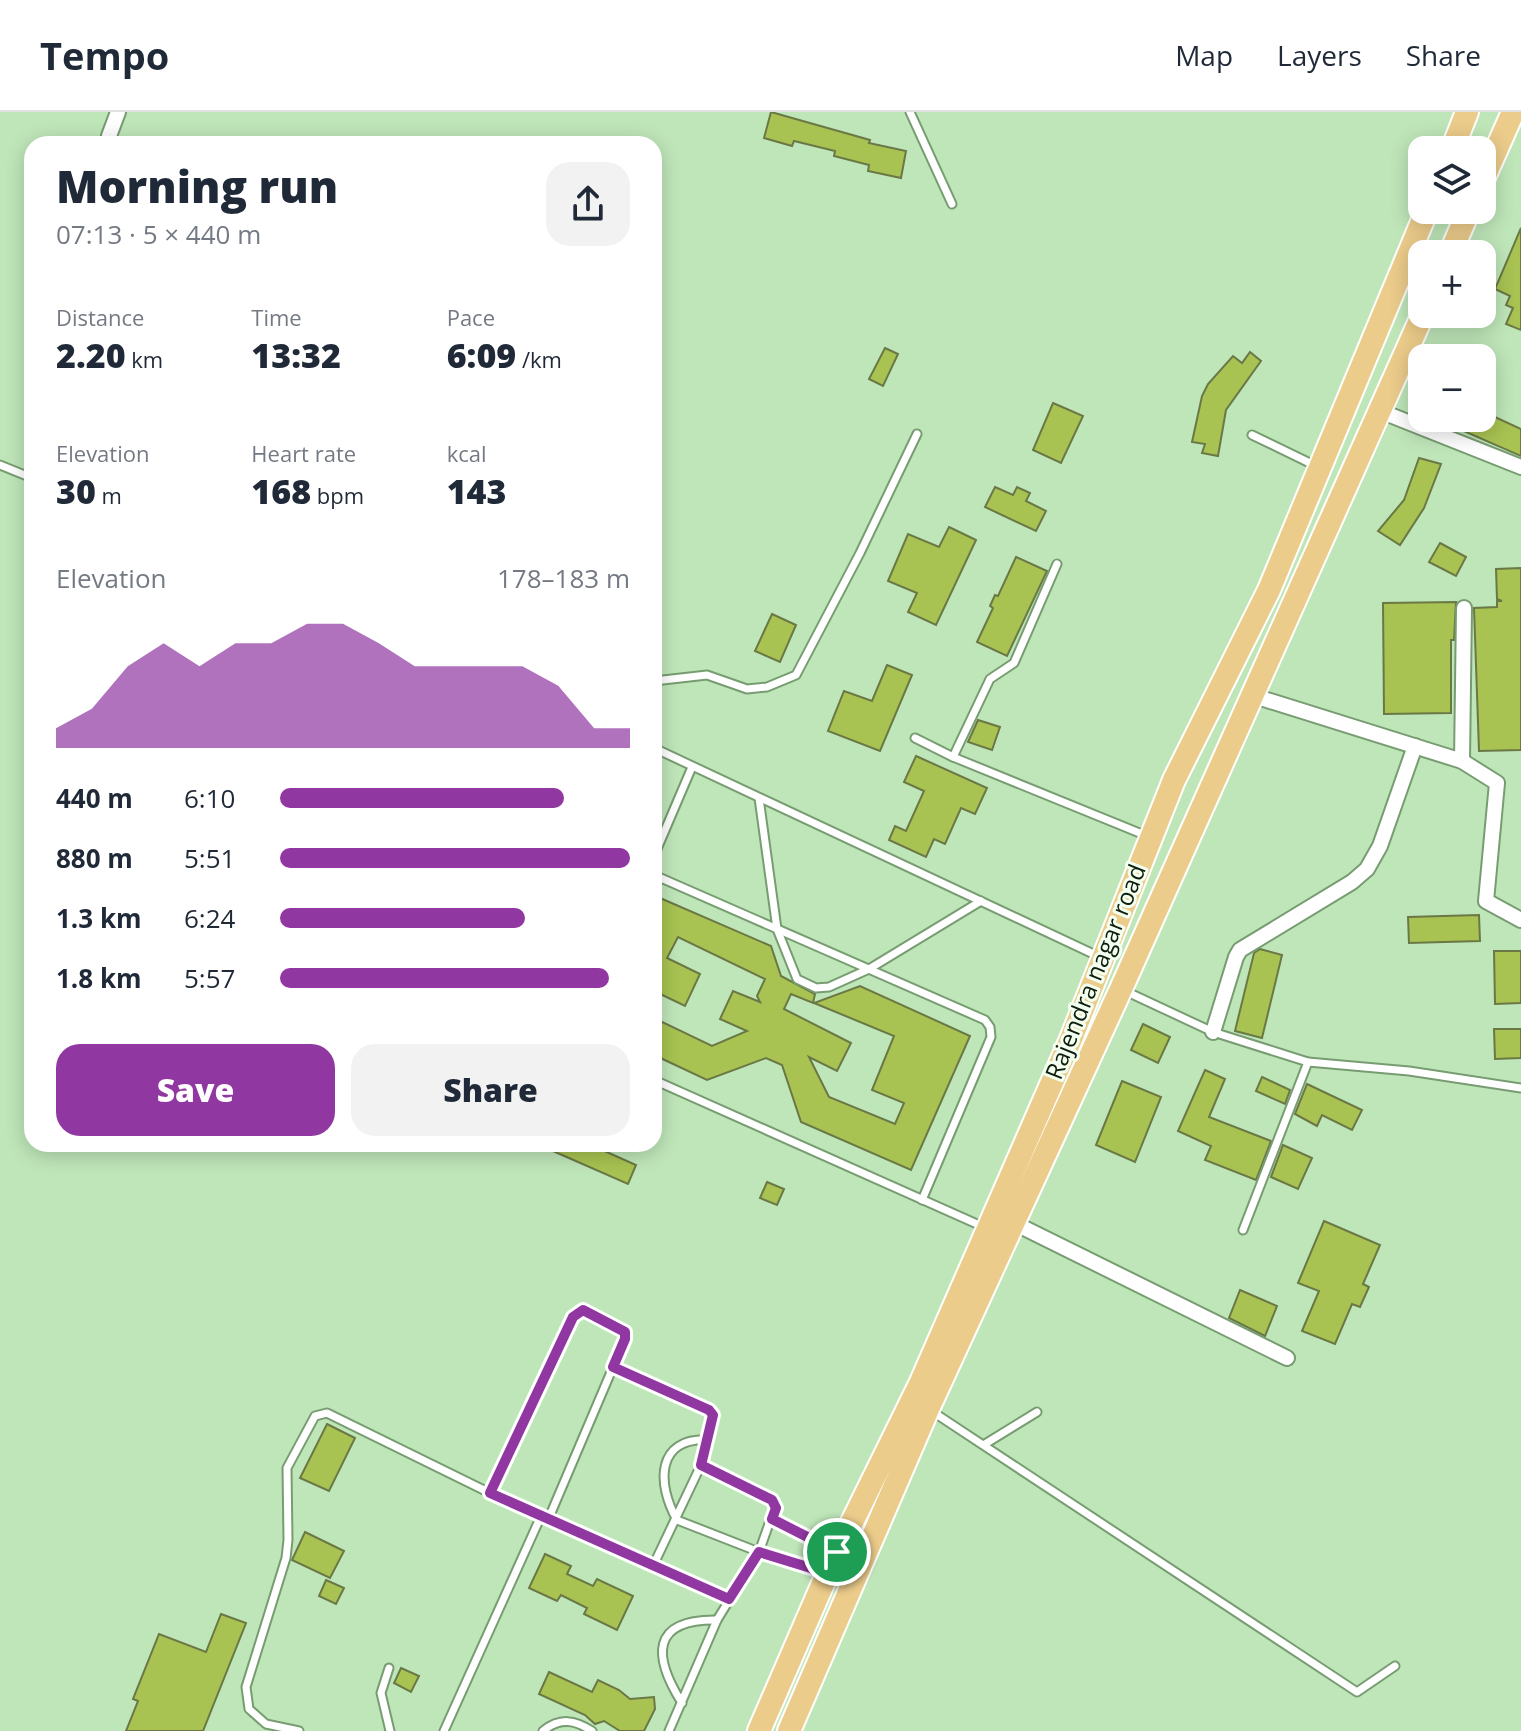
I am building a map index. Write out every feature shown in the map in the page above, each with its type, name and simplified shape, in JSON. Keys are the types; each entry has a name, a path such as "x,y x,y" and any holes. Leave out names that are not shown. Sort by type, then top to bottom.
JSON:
{"main road":[{"path":"1458,136 1467,112"},
{"path":"1496,151 1514,112"},
{"name":"Rajendra nagar road","path":"759,1731 827,1573 921,1382 1071,1039 1149,837 1174,780 1269,590 1421,224"},
{"name":"Rajendra nagar road","path":"789,1731 928,1409 1121,989 1417,328"},
{"path":"1071,1039 1092,1049"}],"street":[{"path":"109,136 118,112"},
{"path":"1514,112 1521,120"},
{"path":"1380,411 1521,467"},
{"path":"1462,761 1464,608"},
{"path":"1251,695 1462,761 1497,783 1486,901 1521,920"},
{"path":"1213,1032 1240,950 1352,882 1367,869 1380,846 1415,746"},
{"path":"1014,1223 1287,1358"}],"lane":[{"path":"910,112 952,204"},
{"path":"662,680 707,675 747,689 767,687 796,675 860,553 917,434"},
{"path":"1252,435 1322,468"},
{"path":"0,465 24,475"},
{"path":"953,757 990,679 1014,663 1057,564"},
{"path":"915,738 953,757 1149,837"},
{"path":"662,752 1104,959"},
{"path":"662,837 692,767"},
{"path":"759,798 777,929 794,976 816,988 829,987 869,969 981,901"},
{"path":"662,879 985,1020 991,1037 922,1200"},
{"path":"1121,989 1213,1032 1308,1062 1409,1071 1521,1088"},
{"path":"1243,1230 1308,1062"},
{"path":"662,1084 988,1229"},
{"path":"444,1731 613,1367 625,1332 583,1310 573,1317 490,1493"},
{"path":"613,1367 709,1410 713,1420 701,1465 653,1566"},
{"path":"928,1409 1357,1692 1395,1666"},
{"path":"985,1444 1037,1412"},
{"path":"299,1731 266,1724 249,1709 246,1687 286,1558 287,1468 315,1416 327,1413 544,1518 729,1599"},
{"path":"709,1440 698,1439 673,1451 664,1467 664,1488 677,1520 759,1552 827,1573"},
{"path":"669,1731 717,1620 759,1552 776,1508 772,1500 701,1465"},
{"path":"772,1519 837,1552"},
{"path":"682,1703 667,1680 662,1662 668,1635 694,1620 717,1620"},
{"path":"389,1668 381,1693 390,1731"},
{"path":"543,1731 566,1720 580,1722 592,1731"}],"building":[{"path":"771,112 870,140 869,143 906,151 901,178 868,171 869,165 834,156 835,151 794,141 792,146 764,138"},
{"path":"1521,228 1521,330 1506,324 1513,308 1506,305 1510,296 1496,287"},
{"path":"885,348 898,354 883,386 869,379"},
{"path":"1250,352 1261,361 1226,410 1218,456 1202,453 1205,444 1192,442 1202,396 1208,384 1233,356 1242,363"},
{"path":"1053,403 1083,416 1061,463 1033,450"},
{"path":"1496,417 1521,429 1521,456 1466,432 1496,432"},
{"path":"1419,458 1441,464 1424,508 1400,545 1378,531 1404,500"},
{"path":"995,487 1013,495 1017,487 1030,493 1026,501 1046,511 1036,531 985,507"},
{"path":"949,527 976,540 936,625 908,612 917,593 888,581 908,534 939,547"},
{"path":"1440,543 1466,557 1456,576 1429,562"},
{"path":"1016,557 1047,571 1007,656 977,642 993,608 990,606 995,595 998,596"},
{"path":"1521,568 1521,750 1479,751 1474,608 1497,607 1497,601 1502,601 1497,599 1496,569"},
{"path":"1456,602 1454,640 1451,640 1451,713 1384,714 1383,603"},
{"path":"772,614 796,625 780,662 755,651"},
{"path":"887,665 912,675 880,751 828,731 844,691 872,701"},
{"path":"978,720 1000,727 992,750 968,742"},
{"path":"916,756 987,788 975,814 961,808 945,844 934,839 926,857 889,840 895,826 906,831 924,791 904,782"},
{"path":"662,899 771,946 781,976 815,994 813,1003 791,994 784,1009 851,1043 837,1071 809,1057 829,1097 895,1124 904,1103 872,1090 894,1036 814,1003 860,986 970,1036 911,1170 801,1122 782,1065 766,1058 707,1080 662,1059 662,1022 712,1046 747,1031 720,1019 733,991 760,1002 757,996 765,979 678,937 667,958 700,974 685,1006 662,995"},
{"path":"1479,915 1480,941 1409,943 1408,917"},
{"path":"1260,949 1282,955 1262,1038 1235,1031 1254,953"},
{"path":"1494,951 1521,951 1521,1003 1495,1004"},
{"path":"1143,1024 1170,1037 1158,1063 1131,1050"},
{"path":"1494,1029 1521,1029 1521,1058 1495,1059"},
{"path":"1205,1070 1225,1079 1209,1117 1271,1141 1256,1180 1205,1160 1211,1146 1178,1131"},
{"path":"1262,1077 1290,1090 1285,1104 1256,1091"},
{"path":"1122,1081 1161,1097 1135,1162 1096,1145"},
{"path":"1307,1084 1362,1110 1352,1130 1322,1115 1317,1126 1295,1114"},
{"path":"1283,1145 1312,1158 1298,1189 1271,1177"},
{"path":"555,1152 607,1152 636,1165 628,1184"},
{"path":"767,1182 784,1189 777,1205 760,1198"},
{"path":"1324,1221 1380,1245 1363,1284 1369,1287 1360,1307 1352,1304 1335,1344 1302,1331 1319,1291 1298,1283"},
{"path":"1240,1290 1277,1306 1265,1336 1229,1318"},
{"path":"327,1424 355,1438 329,1491 300,1478"},
{"path":"305,1532 344,1551 330,1578 292,1560"},
{"path":"545,1554 571,1566 567,1574 593,1586 597,1579 633,1596 617,1630 584,1614 587,1608 561,1595 557,1601 529,1588"},
{"path":"326,1580 344,1588 336,1604 319,1596"},
{"path":"221,1614 246,1623 203,1731 126,1731 138,1701 133,1699 159,1634 206,1652"},
{"path":"401,1668 419,1676 411,1692 394,1683"},
{"path":"549,1672 592,1692 598,1680 630,1699 654,1697 655,1709 644,1731 620,1731 604,1721 595,1724 585,1715 539,1694"}],"route":[{"path":"583,1310 625,1332 613,1367 709,1410 713,1420 701,1465 772,1500 776,1504 772,1519 837,1552 827,1573 759,1552 729,1599 490,1493 573,1317 583,1310"}]}
